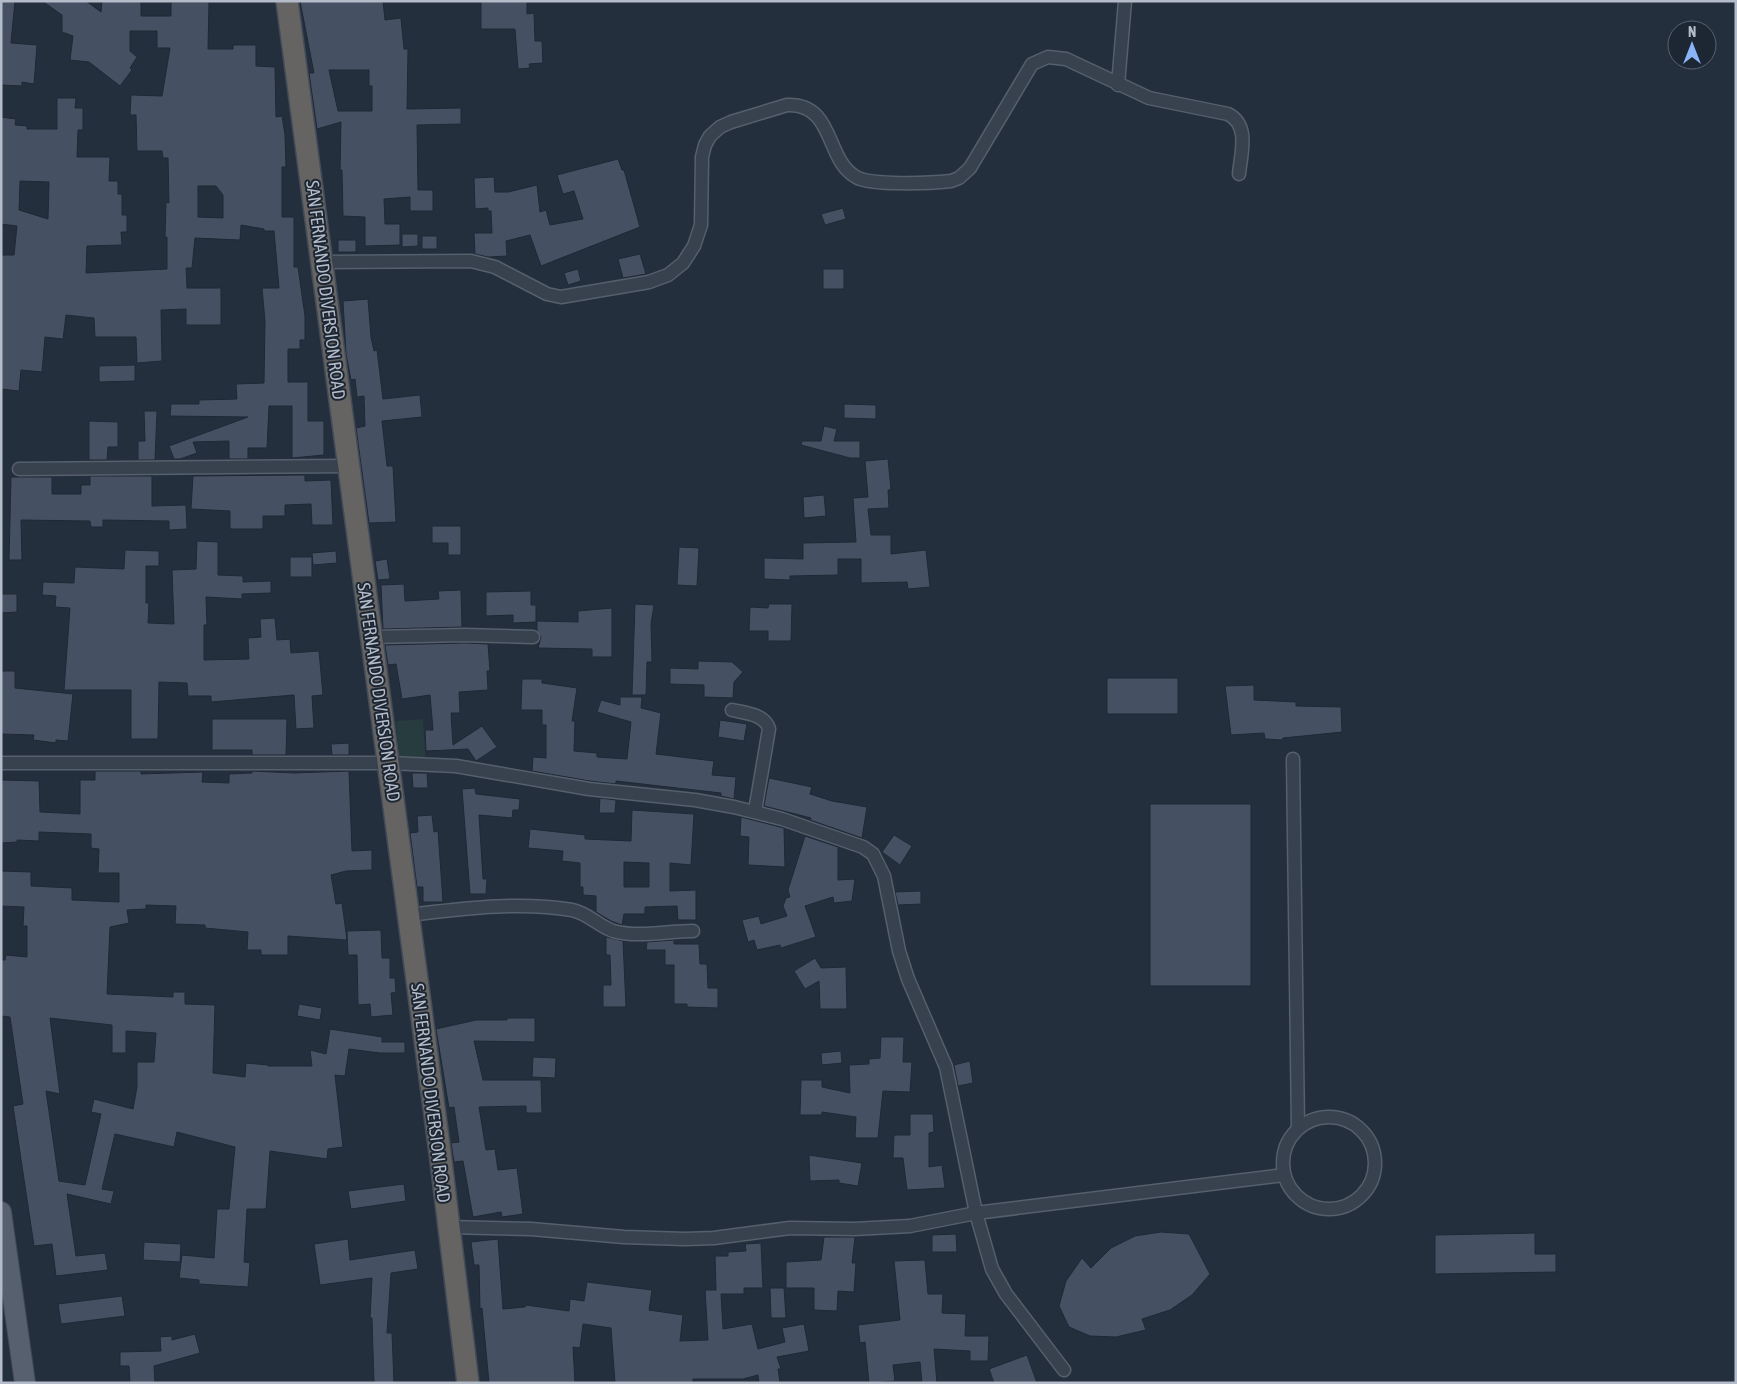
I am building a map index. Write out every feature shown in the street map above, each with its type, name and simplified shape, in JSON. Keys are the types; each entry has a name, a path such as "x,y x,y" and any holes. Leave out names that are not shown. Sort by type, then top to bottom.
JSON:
{"highway":[{"name":"SAN FERNANDO DIVERSION ROAD","path":"287,1 389,763 468,1383"}],"main road":[{"path":"1,1212 26,1383"}],"street":[{"path":"1118,85 1125,1"},
{"path":"323,262 471,261 495,268 547,294 561,297 649,282 668,275 683,263 694,246 701,225 702,157 705,145 720,127 787,105 798,104 814,112 848,170 856,178 876,182 939,183 959,178 970,168 1032,64 1048,57 1066,59 1118,85 1165,103 1228,114 1236,118 1242,130 1239,174"},
{"path":"19,469 348,466"},
{"path":"372,637 465,635 533,637"},
{"path":"732,710 757,716 765,722 769,729 755,811"},
{"path":"1293,758 1298,1128"},
{"path":"1,763 389,763 456,766 589,789 695,800 755,811 863,847 873,854 884,876 899,951 908,979 946,1067 976,1213 998,1284 1064,1370"},
{"path":"408,915 460,909 543,907 580,912 606,928 624,933 693,930"},
{"path":"1337,1117 1347,1120 1364,1132 1370,1141 1375,1161 1374,1171 1366,1190 1359,1198 1341,1207 1320,1208 1302,1200 1288,1184 1284,1175 1283,1154 1289,1140 1298,1128 1317,1118 1337,1117"},
{"path":"448,1227 531,1229 624,1237 685,1239 714,1238 790,1228 854,1229 910,1226 976,1213 1284,1175"}],"green space":[{"path":"423,719 426,767 400,769 396,721"}],"building":[{"path":"1,1 15,1 11,43 37,45 34,84 22,82 22,86 1,85"},
{"path":"42,1 86,1 101,12 102,1 141,1 141,16 171,16 171,2 209,2 208,49 233,49 233,45 256,45 256,66 275,67 276,117 282,116 285,135 286,167 282,167 282,217 294,217 294,267 298,267 305,316 305,340 300,340 300,349 288,349 288,382 308,382 308,421 324,421 324,455 292,458 292,406 269,406 267,448 248,448 248,459 229,459 229,441 193,442 197,453 180,459 174,459 169,446 248,417 170,416 171,404 199,404 199,400 237,399 236,384 264,383 265,321 262,288 279,288 274,231 264,231 264,229 241,225 240,240 195,238 192,268 186,268 187,288 221,288 221,325 186,325 186,309 161,310 162,361 137,363 136,337 95,337 94,318 66,315 63,339 45,337 42,372 21,370 19,391 1,389 1,255 14,255 17,226 1,224 1,117 16,119 15,125 27,126 27,129 57,129 57,98 76,98 75,108 83,108 83,130 78,130 77,157 110,157 109,181 118,181 118,194 122,194 122,215 127,215 127,232 121,232 122,245 87,246 86,273 167,269 167,237 165,237 166,202 169,203 168,158 163,158 162,151 137,151 136,115 130,115 131,95 162,96 170,48 157,48 157,31 130,31 130,51 137,57 130,68 132,70 120,86 89,62 70,60 73,36 62,32 62,15","holes":["20,181 49,182 48,219 19,210","198,186 216,186 223,195 223,218 198,217"]},
{"path":"300,1 383,1 385,20 401,18 404,49 408,49 407,109 461,108 461,124 417,125 418,190 433,190 433,211 410,211 410,197 384,199 385,224 400,224 400,245 365,246 365,217 343,216 342,170 340,170 341,122 317,129 309,73 314,73","holes":["329,70 369,70 369,86 372,86 372,111 338,111"]},
{"path":"481,1 527,1 527,14 534,13 535,41 542,41 543,63 529,64 530,68 518,69 515,29 481,29"},
{"path":"618,159 622,170 624,170 640,227 541,266 530,235 506,241 507,256 488,257 475,254 474,233 492,233 491,211 488,211 488,208 475,209 474,178 494,177 495,192 508,192 537,185 540,212 546,210 550,225 583,219 574,191 563,194 557,175"},
{"path":"843,208 846,219 825,225 821,214"},
{"path":"402,234 418,234 418,246 402,247"},
{"path":"422,236 437,236 437,249 422,249"},
{"path":"338,240 356,240 356,252 338,252"},
{"path":"640,254 646,274 623,278 618,259"},
{"path":"578,269 581,281 568,285 564,273"},
{"path":"823,269 844,269 844,289 823,289"},
{"path":"368,299 371,337 374,351 377,350 383,399 420,395 422,417 382,421 387,466 393,466 396,522 369,523 356,428 365,426 364,396 357,397 355,379 351,380 346,354 343,301"},
{"path":"135,365 135,381 99,382 99,366"},
{"path":"844,404 876,405 876,419 844,418"},
{"path":"144,411 157,411 155,460 138,460 138,441 145,441"},
{"path":"89,421 118,422 118,447 108,447 107,460 89,460"},
{"path":"824,426 837,429 834,441 860,441 860,458 850,458 801,445 802,441 821,441"},
{"path":"888,459 891,490 888,490 889,508 868,509 871,535 891,535 891,554 926,550 930,587 908,589 907,582 861,583 861,559 838,559 838,575 790,576 790,580 764,579 764,558 803,559 803,543 856,542 853,498 868,497 865,461"},
{"path":"305,475 305,481 331,480 333,525 312,525 311,504 285,505 285,516 263,516 263,529 230,529 230,511 191,509 193,476"},
{"path":"90,476 152,476 152,506 186,505 187,529 169,530 169,521 103,520 103,527 91,527 90,521 21,520 22,560 9,560 11,477 52,477 52,494 81,494 81,485 90,485"},
{"path":"824,495 826,516 804,518 803,497"},
{"path":"432,526 461,526 461,555 448,555 448,543 432,543"},
{"path":"197,541 218,542 218,575 243,576 243,582 271,581 271,593 242,594 242,599 206,597 207,625 204,625 204,660 249,659 248,638 261,637 260,619 275,618 277,640 290,639 291,653 319,651 323,695 312,696 314,728 296,729 294,695 211,702 211,696 188,696 187,683 159,682 158,739 131,739 131,690 64,690 70,608 55,607 56,596 42,595 43,582 74,583 75,567 124,569 125,550 159,551 159,566 146,566 146,603 149,603 148,623 174,624 172,570 196,569"},
{"path":"679,547 699,548 697,586 677,585"},
{"path":"336,551 337,563 313,565 312,553"},
{"path":"290,557 312,557 312,577 290,577"},
{"path":"387,559 390,579 378,580 375,561"},
{"path":"404,584 405,601 439,599 438,591 461,590 462,627 383,629 381,585"},
{"path":"531,591 531,605 536,605 536,622 513,623 513,615 486,616 486,592"},
{"path":"1,594 17,594 17,612 1,613"},
{"path":"635,604 654,605 651,624 652,662 647,662 646,695 632,695"},
{"path":"769,604 792,604 791,641 768,641 768,631 749,631 750,607 768,608"},
{"path":"612,608 612,657 592,657 592,649 538,648 541,637 537,630 537,621 578,622 578,611"},
{"path":"488,644 490,671 487,671 488,690 459,692 460,713 451,713 453,745 482,726 497,747 476,761 468,749 426,751 425,730 433,730 430,695 402,699 396,664 388,665 385,645"},
{"path":"698,661 732,662 743,672 734,682 733,698 704,697 704,685 670,684 670,668 698,669"},
{"path":"1,671 15,671 15,688 73,694 68,741 56,740 56,743 33,740 34,735 1,734"},
{"path":"1107,678 1178,678 1178,714 1107,714"},
{"path":"522,679 542,679 542,683 577,688 572,721 575,721 574,751 597,753 597,757 627,759 631,722 597,712 601,700 620,705 620,697 642,697 641,708 661,713 656,754 714,761 712,775 736,777 734,799 721,796 721,793 616,781 616,784 590,781 532,771 533,757 546,758 546,725 542,725 542,710 521,710"},
{"path":"1254,685 1254,700 1296,702 1296,706 1341,707 1342,732 1283,738 1282,740 1265,739 1264,733 1231,735 1225,686"},
{"path":"212,719 287,719 286,755 252,755 252,750 212,750"},
{"path":"720,720 747,724 744,741 718,737"},
{"path":"349,743 349,755 332,755 331,744"},
{"path":"95,771 141,771 141,774 203,772 202,782 229,783 229,774 252,773 252,771 294,773 349,771 352,851 372,850 372,870 346,871 331,875 336,904 342,903 347,940 288,936 288,955 261,955 261,950 247,950 248,932 205,928 205,925 175,924 176,906 146,905 146,909 127,910 129,923 110,927 107,994 173,997 173,992 185,992 185,1004 215,1005 213,1073 245,1077 246,1063 268,1066 312,1066 310,1050 326,1054 330,1029 382,1037 382,1042 405,1042 405,1053 380,1053 349,1049 345,1076 335,1075 343,1147 328,1149 327,1159 270,1151 266,1209 247,1209 244,1262 250,1263 248,1287 199,1284 199,1280 179,1278 182,1255 214,1258 217,1209 229,1209 235,1147 177,1132 174,1147 115,1134 102,1189 114,1191 111,1204 67,1194 76,1256 105,1253 108,1270 56,1276 52,1244 34,1246 13,1106 23,1104 10,1017 1,1016 1,960 5,960 6,955 27,957 27,926 23,926 24,907 1,906 1,871 31,872 31,886 72,888 72,900 119,902 119,873 98,873 99,849 91,848 91,834 39,832 39,841 17,840 17,842 1,843 1,780 39,781 40,812 80,814 80,780 95,780","holes":["50,1018 112,1025 112,1053 126,1053 126,1031 156,1033 154,1062 137,1062 137,1087 133,1109 94,1099 91,1112 101,1114 85,1185 59,1181 46,1091 60,1094"]},
{"path":"412,773 427,773 428,788 413,788"},
{"path":"769,778 812,787 810,794 832,801 867,807 862,838 810,820 811,818 764,806"},
{"path":"475,788 476,794 520,799 519,810 513,810 512,818 479,815 483,879 487,879 486,894 470,894 462,789"},
{"path":"600,798 616,800 615,813 599,813"},
{"path":"1150,804 1251,804 1251,986 1150,986"},
{"path":"632,810 694,814 691,865 670,863 670,891 696,890 696,920 678,920 677,906 645,907 645,914 624,914 622,925 611,921 596,912 596,896 583,895 583,887 580,887 580,863 562,861 563,851 528,848 530,829 585,835 585,839 631,841","holes":["624,862 649,863 649,887 624,887"]},
{"path":"432,815 434,832 438,831 443,902 423,902 423,887 417,887 410,833 418,832 417,816"},
{"path":"741,817 784,828 785,867 748,865 749,837 740,836"},
{"path":"894,835 912,846 900,865 882,852"},
{"path":"805,836 838,847 838,880 855,879 852,901 834,903 833,897 805,906 816,937 781,948 780,945 757,950 754,940 748,942 742,920 759,916 761,924 787,916 783,906 786,898 790,897 788,890"},
{"path":"921,891 921,904 898,905 895,892"},
{"path":"381,930 382,958 390,958 390,978 395,978 396,992 391,993 393,1015 371,1017 370,1004 358,1005 357,955 348,955 347,931"},
{"path":"606,937 623,941 626,1007 603,1007 603,985 611,985 610,955 606,955"},
{"path":"674,940 674,944 699,944 700,964 707,964 708,988 718,988 718,1008 687,1007 687,1004 674,1004 674,965 665,965 665,950 646,950 647,942"},
{"path":"815,958 821,968 846,967 847,1009 820,1009 819,981 805,989 794,971"},
{"path":"299,1004 322,1008 320,1020 297,1016"},
{"path":"507,1018 535,1018 535,1042 474,1041 483,1080 541,1080 542,1113 526,1113 526,1106 479,1107 486,1150 495,1149 498,1170 517,1168 523,1214 502,1217 501,1212 473,1217 463,1161 454,1162 451,1143 459,1142 454,1107 449,1108 436,1029 476,1020 507,1020"},
{"path":"881,1037 904,1037 903,1062 912,1062 910,1092 883,1091 878,1138 855,1138 856,1117 822,1112 822,1115 800,1115 801,1080 822,1080 822,1087 850,1093 849,1065 869,1064 869,1059 880,1058"},
{"path":"841,1051 842,1063 822,1065 821,1053"},
{"path":"533,1057 556,1058 555,1078 532,1077"},
{"path":"970,1061 973,1083 958,1086 954,1065"},
{"path":"910,1114 933,1114 934,1132 929,1133 929,1167 942,1165 945,1188 907,1190 903,1158 893,1158 894,1135 910,1135"},
{"path":"809,1155 862,1163 858,1186 839,1183 839,1180 810,1181"},
{"path":"404,1184 406,1201 351,1209 348,1191"},
{"path":"1161,1232 1189,1234 1210,1274 1192,1295 1170,1310 1142,1319 1146,1330 1116,1337 1090,1336 1069,1327 1059,1306 1066,1281 1082,1258 1091,1268 1111,1248 1135,1236"},
{"path":"1535,1233 1535,1254 1556,1254 1556,1272 1435,1274 1435,1235"},
{"path":"956,1234 957,1252 932,1252 932,1235"},
{"path":"824,1237 855,1237 852,1263 856,1263 854,1292 838,1291 837,1311 814,1310 814,1288 786,1288 786,1262 821,1260"},
{"path":"348,1239 350,1260 415,1250 418,1269 391,1273 387,1333 392,1333 394,1383 374,1383 372,1318 370,1318 372,1278 320,1285 314,1244"},
{"path":"498,1239 503,1309 525,1307 526,1305 569,1311 570,1299 584,1301 587,1282 652,1290 649,1310 683,1315 680,1341 708,1340 705,1290 716,1290 715,1256 728,1256 728,1252 746,1251 745,1244 761,1243 763,1288 744,1288 744,1294 721,1294 723,1329 752,1324 758,1349 785,1342 782,1328 804,1324 809,1351 777,1357 781,1369 778,1369 780,1383 759,1383 758,1375 743,1379 693,1379 693,1383 615,1383 611,1328 583,1324 580,1348 573,1347 575,1383 489,1383 482,1308 480,1309 479,1265 474,1265 471,1242"},
{"path":"144,1242 181,1244 180,1262 143,1260"},
{"path":"925,1260 928,1294 943,1294 942,1313 966,1314 965,1336 989,1336 988,1361 970,1361 970,1351 934,1349 937,1383 922,1383 920,1362 893,1365 895,1381 869,1383 865,1342 860,1343 858,1325 900,1320 894,1261"},
{"path":"770,1288 784,1288 786,1318 771,1318"},
{"path":"122,1296 125,1316 61,1324 58,1304"},
{"path":"195,1334 200,1353 154,1366 155,1383 130,1383 129,1366 120,1366 120,1352 161,1351 160,1337 172,1336 172,1340"},
{"path":"1027,1355 1037,1383 994,1383 989,1369"}]}
